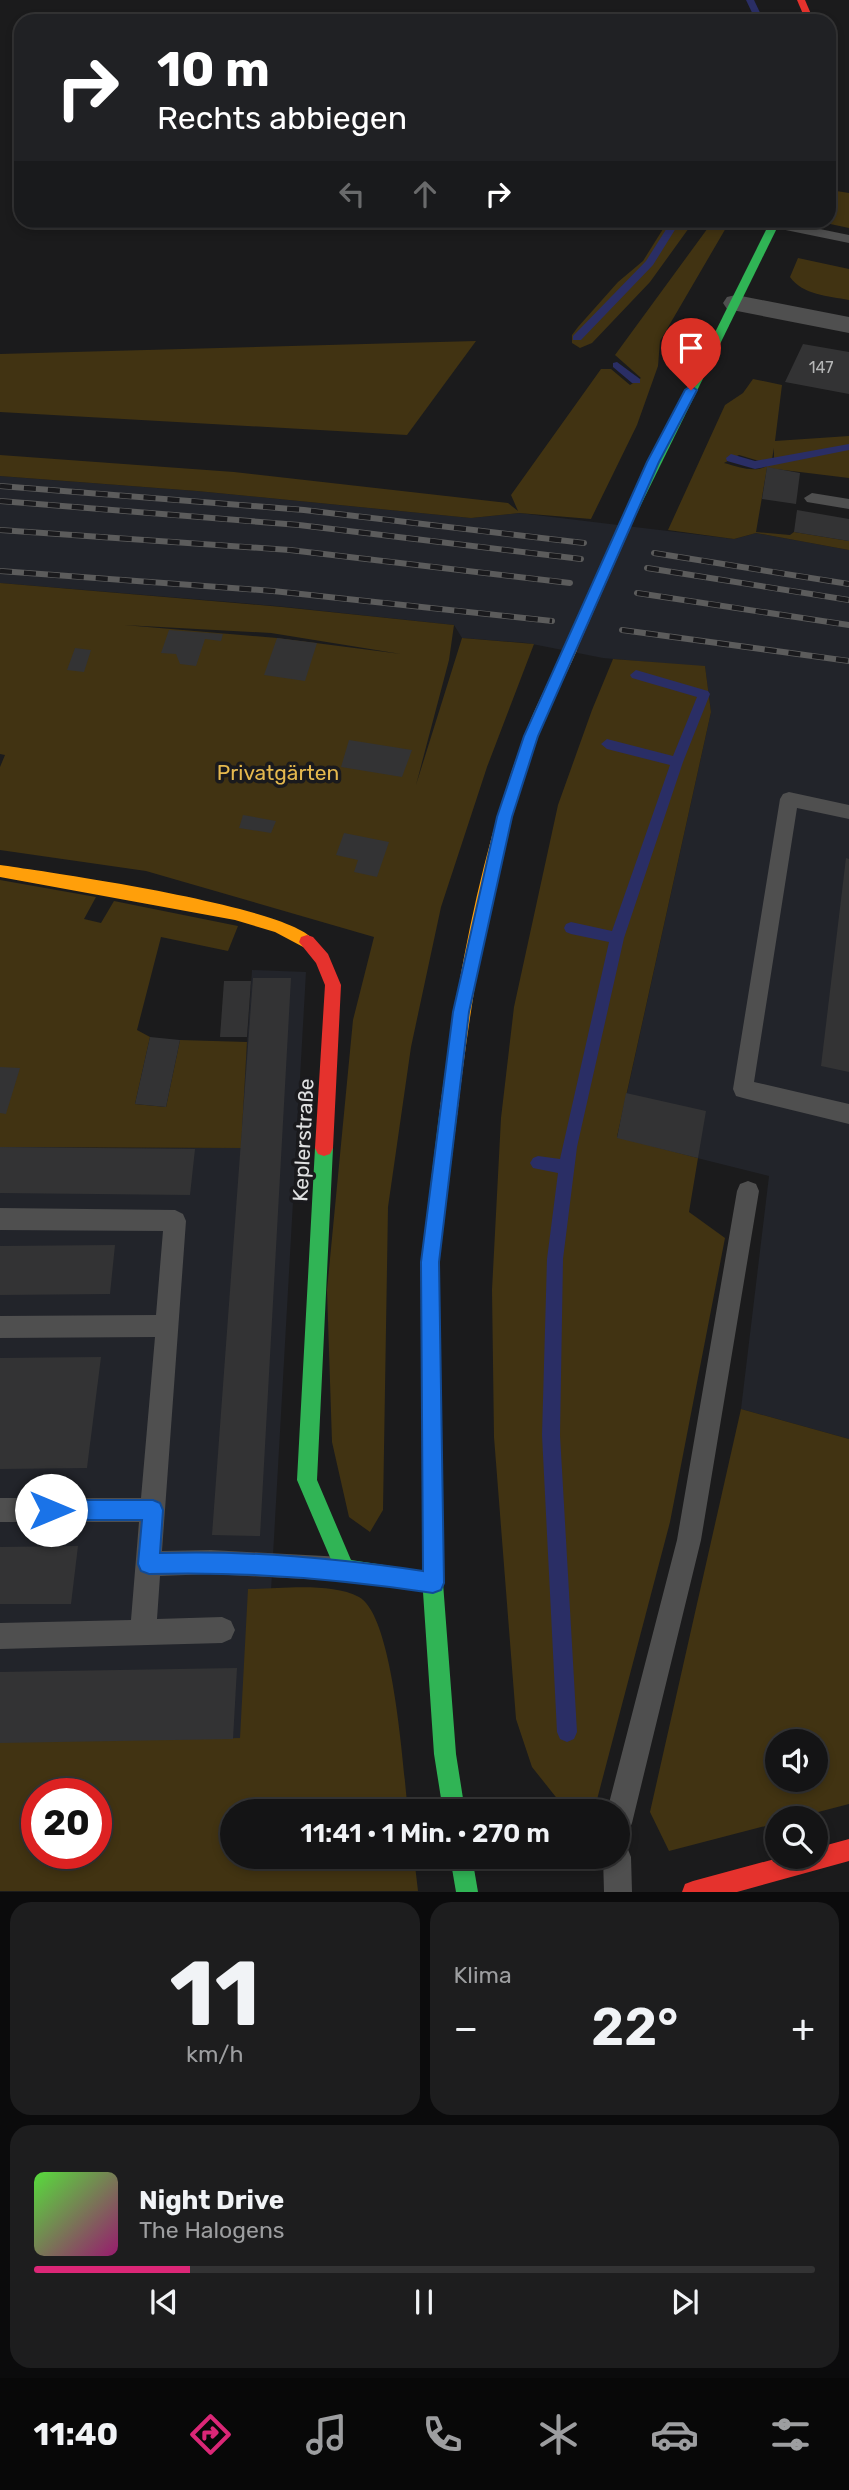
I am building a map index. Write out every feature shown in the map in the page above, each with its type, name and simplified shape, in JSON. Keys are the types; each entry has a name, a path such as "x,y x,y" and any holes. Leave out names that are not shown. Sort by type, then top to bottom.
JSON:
{"street":[{"path":"452,1799 445,1754 433,1583 430,1262 461,1012 504,817 531,736 653,462 773,228"},
{"path":"736,303 849,325"},
{"name":"Keplerstraße","path":"0,870 77,881 270,925 302,937 321,955 329,970 333,985 307,1480 345,1569"},
{"path":"345,1569 433,1583"},
{"path":"694,1892 849,1850"},
{"path":"463,1869 467,1892"}],"lane":[{"path":"802,228 849,239"},
{"path":"812,498 849,504"},
{"path":"849,812 789,799 744,1089 849,1114"},
{"path":"624,1799 689,1540 748,1191"},
{"path":"0,1219 175,1221 143,1632"},
{"path":"0,1327 167,1326"},
{"path":"0,1510 153,1510"},
{"path":"149,1564 211,1562 345,1569"},
{"path":"0,1636 222,1630"},
{"path":"617,1869 618,1892"}],"shaded area":[{"path":"0,476 197,491 471,518 519,513 734,539 756,533 849,550 849,1439 741,1409 769,1176 617,1138 711,712 705,667 603,658 527,643 462,638 454,625 276,606 0,583"},
{"path":"252,970 306,972 261,1768 0,1772 0,1147 240,1148"}],"green space":[{"path":"836,191 849,193 849,228 836,225"},
{"path":"664,228 689,228 650,282 592,343 580,348 572,343 572,335 578,327 618,282 643,261"},
{"path":"708,228 726,228 660,341 658,366 637,425 591,519 519,513 471,518 197,491 0,476 0,455 234,472 508,503 518,511 511,495 601,369 611,369 630,385 641,378 615,355"},
{"path":"798,258 849,269 849,300 816,294 795,283 790,277"},
{"path":"476,341 407,435 0,412 0,354"},
{"path":"753,379 782,385 775,441 849,436 849,478 767,468 756,532 790,535 794,532 849,541 849,550 756,533 734,539 668,530 725,405 743,393","holes":["774,448 774,461 757,469 724,463 739,455 759,461 772,459"]},
{"name":"Privatgärten","path":"0,583 454,625 449,660 416,785 462,638 534,644 487,767 441,907 411,1047 388,1207 383,1510 370,1532 349,1517 332,1442 327,1290 353,1020 374,937 146,871 0,850 0,767 5,755 0,754","holes":["124,625 271,633 401,654 277,638"]},
{"path":"613,659 705,666 711,712 617,1137 698,1158 689,1212 725,1238 670,1522 597,1799 557,1799 532,1767 516,1719 494,1437 492,1290 501,1118 514,1007 558,805"},
{"path":"0,880 96,897 84,919 101,923 114,901 238,926 228,951 161,937 137,1030 150,1037 135,1104 166,1107 180,1040 247,1042 241,1148 0,1147"},
{"path":"741,1409 849,1439 849,1804 828,1809 828,1806 765,1806 765,1826 669,1851 650,1812"},
{"path":"320,1588 347,1592 359,1597 371,1610 381,1633 395,1696 407,1799 220,1799 220,1869 415,1869 418,1891 0,1891 0,1742 240,1738 248,1589"}],"building":[{"path":"803,344 849,352 849,394 785,382"},
{"path":"767,467 800,473 796,504 762,499"},
{"path":"797,510 849,519 849,541 794,532"},
{"path":"169,630 223,634 221,641 205,639 196,666 180,664 176,654 161,653"},
{"path":"277,638 317,643 305,681 264,675"},
{"path":"75,648 91,650 84,672 67,670"},
{"path":"349,740 412,750 402,777 341,767"},
{"path":"243,815 276,821 271,833 239,828"},
{"path":"344,833 389,842 377,877 354,872 358,860 336,855"},
{"path":"846,858 849,859 849,1072 821,1066"},
{"path":"253,978 291,978 260,1536 212,1535"},
{"path":"224,981 251,981 247,1037 220,1037"},
{"path":"150,1037 180,1040 166,1107 135,1104"},
{"path":"0,1067 20,1068 6,1114 0,1113"},
{"path":"626,1093 706,1111 698,1158 617,1138"},
{"path":"0,1147 195,1149 190,1195 0,1193"},
{"path":"115,1245 110,1294 0,1295 0,1246"},
{"path":"101,1357 87,1468 0,1469 0,1358"},
{"path":"78,1546 71,1604 0,1604 0,1547"},
{"path":"237,1668 233,1739 0,1743 0,1672"}],"waterway":[{"path":"750,0 757,14"},
{"path":"577,338 650,263 672,228"},
{"path":"617,365 636,381"},
{"path":"731,458 755,465 849,447"},
{"path":"636,675 704,694 677,762"},
{"path":"607,744 677,762"},
{"path":"617,938 677,762"},
{"path":"571,928 617,938"},
{"path":"567,1732 551,1435 555,1259 569,1147 617,938"},
{"path":"538,1163 566,1167"}],"railway":[{"path":"0,486 304,510 584,543"},
{"path":"0,501 299,525 581,559"},
{"path":"0,530 290,550 570,583"},
{"path":"654,553 849,584"},
{"path":"647,568 849,600"},
{"path":"0,571 273,591 552,621"},
{"path":"637,593 849,625"},
{"path":"622,630 849,661"}],"traffic: fast":[{"path":"625,525 772,228"},
{"path":"448,1116 430,1262 433,1583 445,1754 452,1799"},
{"path":"324,1148 307,1480 345,1569 433,1583"},
{"path":"463,1869 467,1892"}],"traffic: slow":[{"path":"448,1116 478,924 501,829 531,737 570,650"},
{"path":"0,871 95,886 235,914 280,927 307,942"}],"traffic: jam":[{"path":"801,0 807,14"},
{"path":"570,650 625,525"},
{"path":"307,942 322,959 333,985 324,1148"},
{"path":"693,1892 849,1850"}],"route":[{"path":"51,1510 153,1510 149,1564 211,1562 345,1569 433,1583 430,1262 461,1012 504,817 531,736 653,462 691,390"}]}
